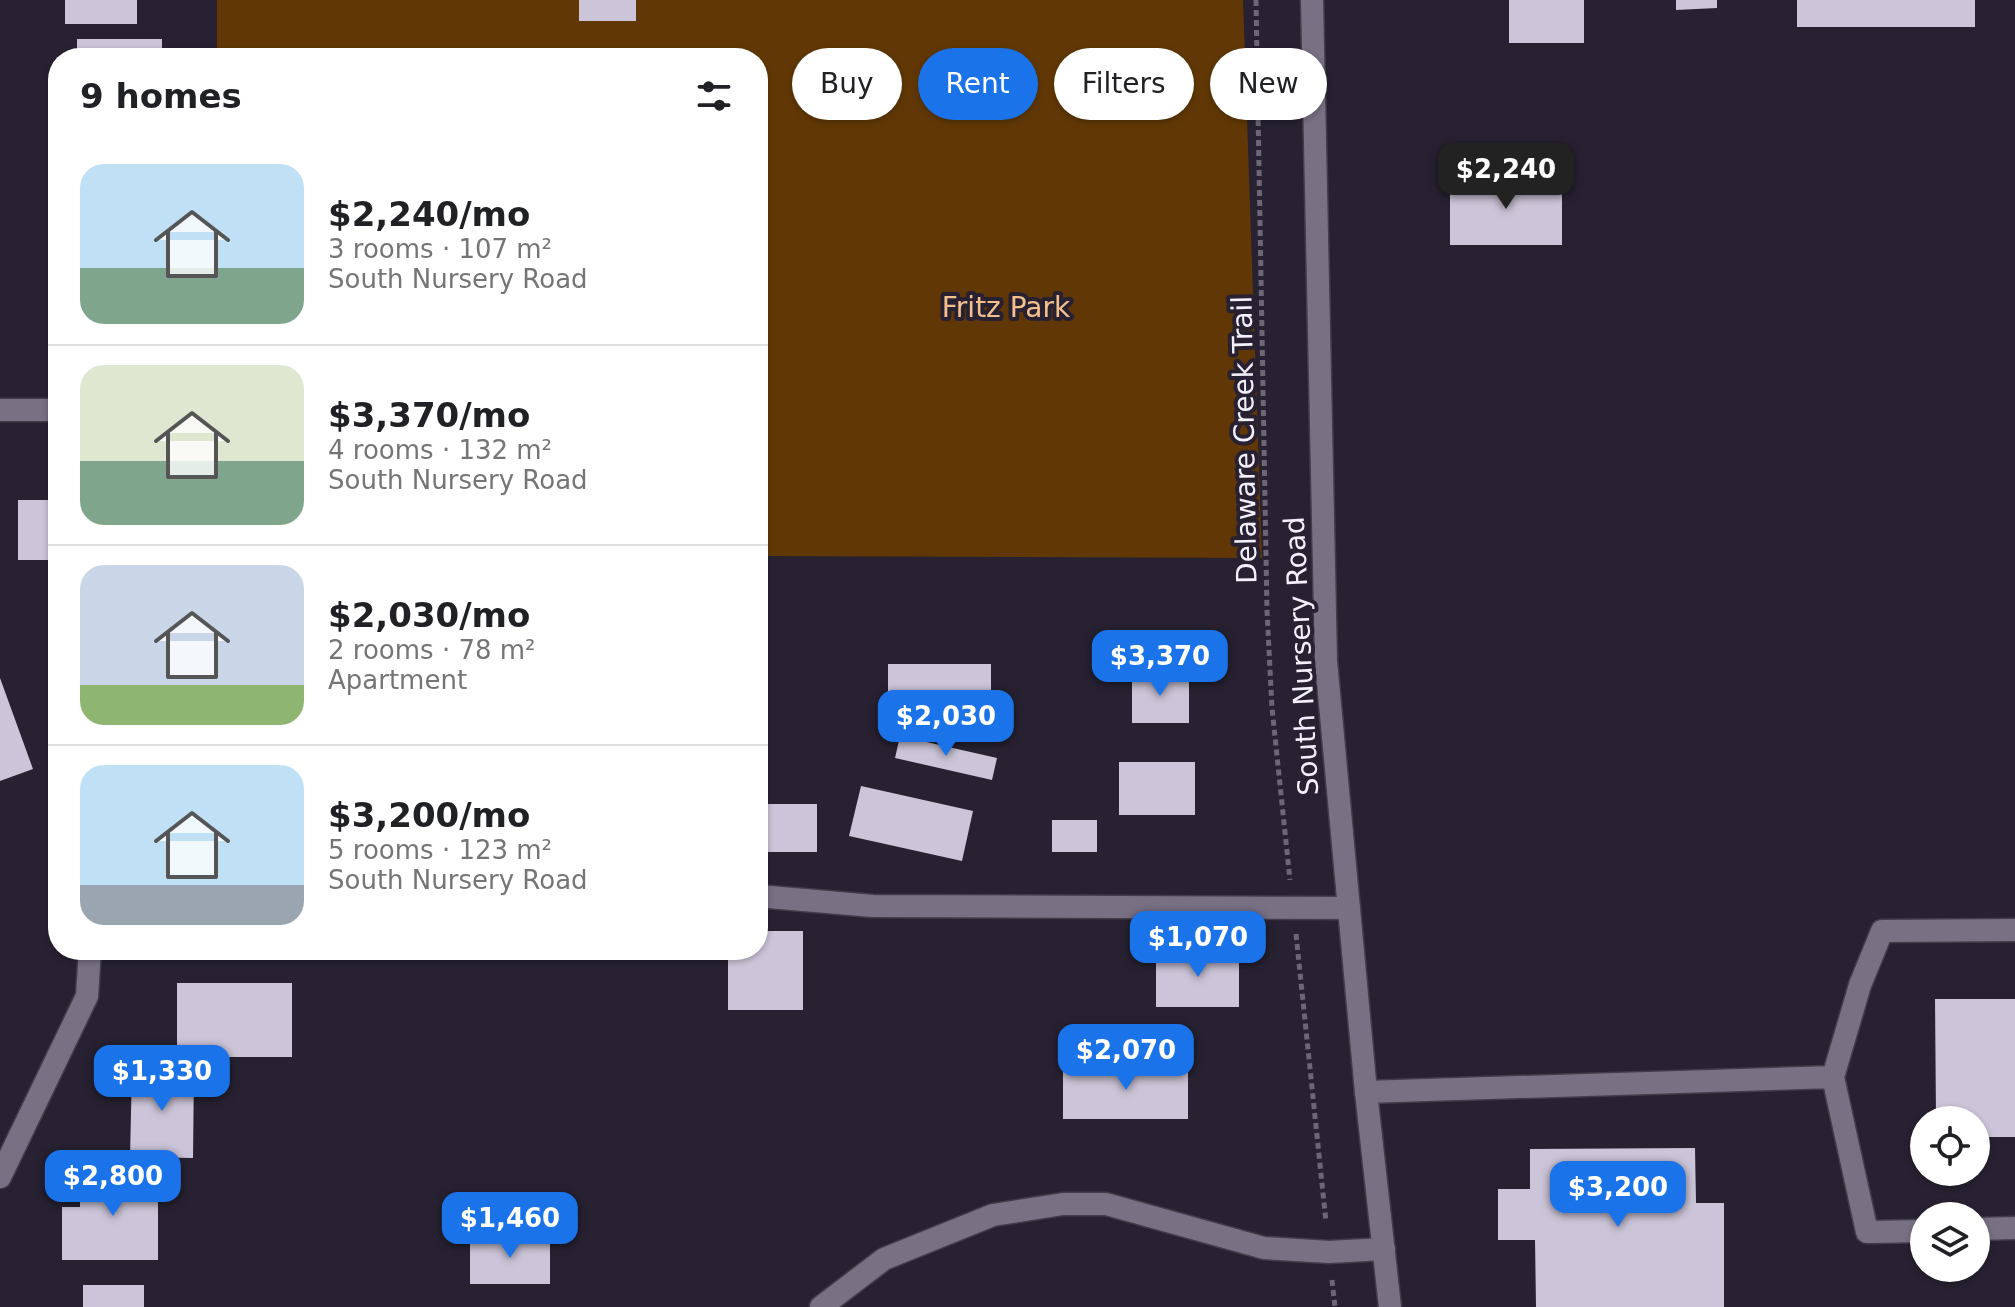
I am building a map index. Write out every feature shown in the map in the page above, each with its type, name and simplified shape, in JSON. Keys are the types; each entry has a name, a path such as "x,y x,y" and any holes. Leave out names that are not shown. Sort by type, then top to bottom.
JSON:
{"street":[{"name":"South Nursery Road","path":"1312,0 1326,661 1366,1092 1390,1307"},
{"path":"0,410 48,410"},
{"path":"768,897 873,906 1349,908"},
{"path":"1910,1231 1867,1232 1833,1077 1860,985 1882,931 2015,930"},
{"path":"0,1177 87,996 89,960"},
{"path":"1366,1092 1833,1077"},
{"path":"821,1307 884,1259 993,1215 1063,1204 1106,1204 1264,1248 1329,1252 1384,1249"},
{"path":"1990,1229 2015,1228"}],"path":[{"name":"Delaware Creek Trail","path":"1256,0 1267,611 1272,708 1335,1307"}],"green space":[{"name":"Fritz Park","path":"217,0 1243,0 1245,48 1210,48 1210,120 1247,120 1262,558 768,556 768,48 217,48"}],"building":[{"path":"65,0 137,0 137,24 65,24"},
{"path":"579,0 636,0 636,21 579,21"},
{"path":"1509,0 1584,0 1584,43 1509,43"},
{"path":"1676,0 1717,0 1717,8 1676,10"},
{"path":"1797,0 1975,0 1975,27 1797,27"},
{"path":"77,39 162,39 162,48 77,48"},
{"path":"1450,177 1562,177 1562,245 1450,245"},
{"path":"18,500 48,500 48,560 18,560"},
{"path":"888,664 991,664 991,698 888,698"},
{"path":"1132,673 1189,673 1189,723 1132,723"},
{"path":"0,678 33,769 0,781"},
{"path":"900,736 997,758 992,780 895,758"},
{"path":"1119,762 1195,762 1195,815 1119,815"},
{"path":"861,786 973,811 962,861 849,836"},
{"path":"768,804 817,804 817,852 768,852"},
{"path":"1052,820 1097,820 1097,852 1052,852"},
{"path":"768,931 803,931 803,1010 728,1010 728,960 768,960"},
{"path":"1156,951 1239,951 1239,1007 1156,1007"},
{"path":"177,983 292,983 292,1057 177,1057"},
{"path":"1935,999 2015,999 2015,1137 1990,1137 1990,1106 1936,1106"},
{"path":"1063,1066 1188,1066 1188,1119 1063,1119"},
{"path":"132,1068 194,1069 193,1158 130,1157"},
{"path":"1695,1148 1696,1203 1724,1203 1724,1307 1536,1307 1535,1240 1498,1240 1498,1189 1530,1189 1530,1149"},
{"path":"80,1171 158,1171 158,1260 62,1260 62,1207 80,1207"},
{"path":"470,1236 550,1236 550,1284 470,1284"},
{"path":"83,1285 144,1285 144,1307 83,1307"}]}
